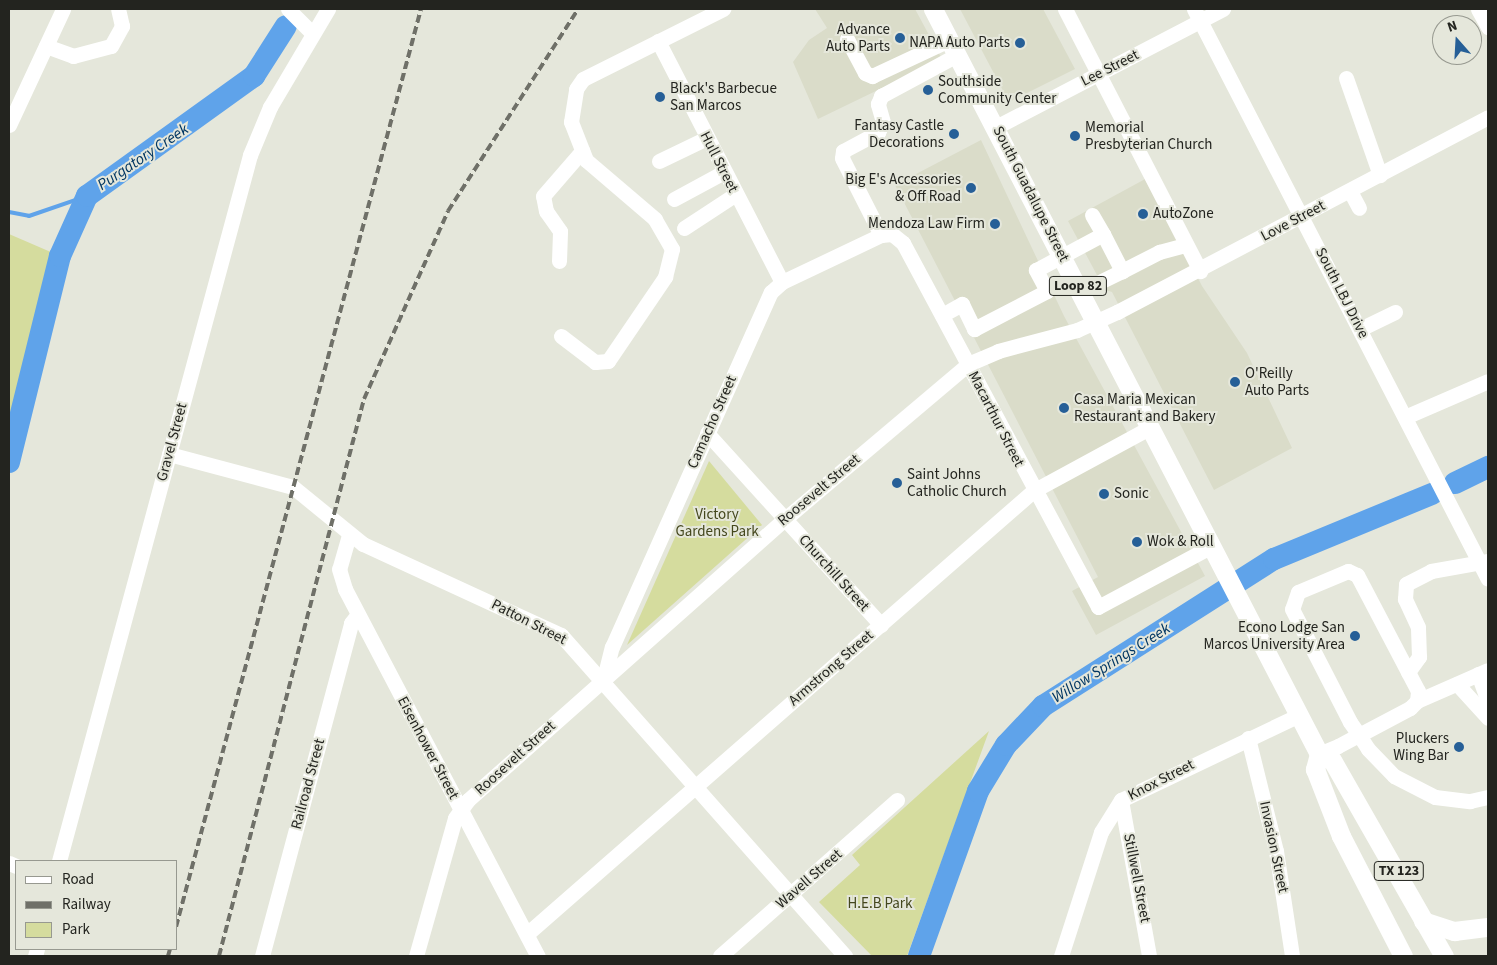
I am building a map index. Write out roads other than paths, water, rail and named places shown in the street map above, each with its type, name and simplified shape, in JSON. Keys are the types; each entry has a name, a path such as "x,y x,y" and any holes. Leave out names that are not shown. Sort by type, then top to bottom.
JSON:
{"main road":[{"name":"South Guadalupe Street","path":"933,9 1246,609 1319,754 1332,760 1364,822 1400,874 1423,921 1444,956"},
{"name":"South Guadalupe Street","path":"1319,754 1315,769 1323,793 1354,865 1398,951"},
{"path":"1423,921 1454,931 1488,927"}],"street":[{"path":"46,46 73,56 111,46 122,26 118,9"},
{"path":"288,9 312,33"},
{"name":"Gravel Street","path":"59,860 250,155 312,33 328,9"},
{"path":"561,336 595,362 608,361 665,276 672,259 672,249 655,219 599,173 582,151 571,122 572,100 583,79 723,9"},
{"path":"1065,9 1200,271"},
{"name":"Lee Street","path":"996,127 1099,74 1197,15 1223,9"},
{"path":"1478,9 1488,27"},
{"path":"10,118 46,46 58,10"},
{"name":"South LBJ Drive","path":"1197,15 1303,216 1405,418 1485,563 1488,579"},
{"path":"848,39 865,73 872,76 953,48"},
{"name":"Hull Street","path":"658,41 782,282"},
{"name":"Macarthur Street","path":"953,48 881,96 878,104 883,122 878,132 843,151 842,158 886,234 903,243 1033,491 1098,608 1212,546"},
{"path":"1346,78 1380,175"},
{"name":"Love Street","path":"1096,321 1200,271 1488,117"},
{"path":"659,161 707,138"},
{"path":"559,262 560,231 546,211 543,196 582,151"},
{"path":"674,199 724,172"},
{"path":"1350,191 1359,208"},
{"path":"684,228 736,194"},
{"path":"1092,215 1122,271"},
{"name":"Camacho Street","path":"604,678 607,659 771,292 782,282 886,234"},
{"path":"942,315 962,304 974,329 1047,291 1036,270 1103,234"},
{"path":"1081,291 1159,252 1186,245"},
{"path":"1360,329 1395,312"},
{"name":"Roosevelt Street","path":"460,809 604,678 786,518 968,364 998,351 1052,339 1096,321"},
{"path":"1405,418 1488,381"},
{"name":"Armstrong Street","path":"528,933 1033,491 1151,427"},
{"name":"Churchill Street","path":"707,433 881,625"},
{"name":"Patton Street","path":"169,454 293,487 349,536 561,635 604,678 845,956"},
{"name":"Eisenhower Street","path":"349,536 339,570 358,614 460,809 528,933 538,956"},
{"path":"1408,672 1419,657 1419,642 1418,627 1405,599 1406,584 1431,571 1485,563"},
{"path":"1417,701 1418,691 1357,575 1341,572 1298,592 1292,609 1359,736 1394,776 1435,797 1470,801 1488,797"},
{"name":"Railroad Street","path":"262,956 351,623 358,614"},
{"path":"1319,754 1359,736 1417,701 1483,672 1488,702"},
{"path":"1457,684 1488,718"},
{"name":"Knox Street","path":"1061,956 1101,832 1121,800 1248,738 1300,715"},
{"name":"Invasion Street","path":"1248,738 1276,851 1292,956"},
{"name":"Wavell Street","path":"720,956 898,800"},
{"name":"Stillwell Street","path":"1121,800 1149,956"},
{"path":"419,955 460,809"}],"waterway":[{"name":"Purgatory Creek","path":"9,462 60,256 87,196 254,76 286,26"},
{"path":"9,212 29,216 87,196"},
{"name":"Willow Springs Creek","path":"1455,483 1488,467"},
{"name":"Willow Springs Creek","path":"919,956 978,791 1006,745 1043,706 1274,559 1432,494"}],"railway":[{"path":"178,920 421,9"},
{"path":"219,956 364,399 448,211 578,9"},
{"path":"168,956 170,950"}],"place":[{"name":"Advance Auto Parts","path":"900,38"},
{"name":"NAPA Auto Parts","path":"1020,43"},
{"name":"Southside Community Center","path":"928,90"},
{"name":"Black's Barbecue San Marcos","path":"660,97"},
{"name":"Fantasy Castle Decorations","path":"954,134"},
{"name":"Memorial Presbyterian Church","path":"1075,136"},
{"name":"Big E's Accessories & Off Road","path":"971,188"},
{"name":"AutoZone","path":"1143,214"},
{"name":"Mendoza Law Firm","path":"995,224"},
{"name":"O'Reilly Auto Parts","path":"1235,382"},
{"name":"Casa Maria Mexican Restaurant and Bakery","path":"1064,408"},
{"name":"Saint Johns Catholic Church","path":"897,483"},
{"name":"Sonic","path":"1104,494"},
{"name":"Wok & Roll","path":"1137,542"},
{"name":"Econo Lodge San Marcos University Area","path":"1355,636"},
{"name":"Pluckers Wing Bar","path":"1459,747"}],"park label":[{"name":"Victory Gardens Park","path":"717,522"},
{"name":"H.E.B Park","path":"880,904"}]}
